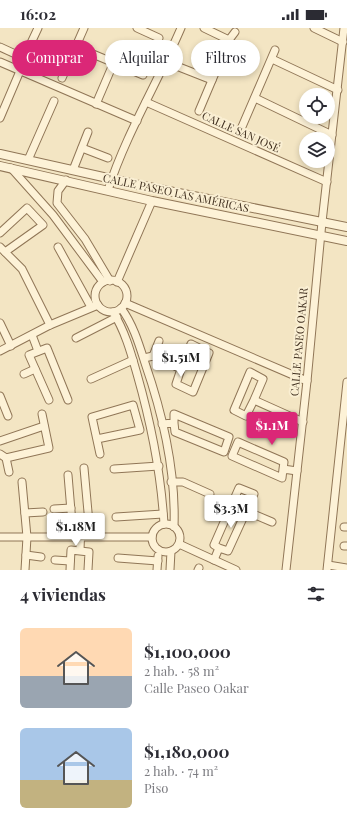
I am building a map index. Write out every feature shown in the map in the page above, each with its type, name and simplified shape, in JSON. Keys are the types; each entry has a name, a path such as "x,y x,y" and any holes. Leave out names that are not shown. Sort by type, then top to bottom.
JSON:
{"street":[{"path":"12,67 1,62 3,49 24,58 38,28"},
{"path":"79,40 84,28"},
{"path":"137,28 159,38 158,40"},
{"path":"176,40 181,28"},
{"path":"204,28 229,40 235,32"},
{"path":"314,28 343,42"},
{"name":"CALLE PASEO OAKAR","path":"333,132 344,28"},
{"path":"241,128 272,60 275,50"},
{"path":"272,60 338,90"},
{"path":"183,69 212,80"},
{"path":"0,118 18,76"},
{"path":"32,76 137,121"},
{"path":"96,104 108,76"},
{"path":"108,190 111,179 159,76"},
{"path":"200,111 214,76"},
{"path":"255,98 324,132"},
{"path":"28,160 54,100"},
{"name":"CALLE SAN JOSÉ","path":"146,102 327,182"},
{"path":"73,170 88,132"},
{"path":"82,148 108,158"},
{"name":"CALLE PASEO LAS AMÉRICAS","path":"0,154 111,179 347,227"},
{"name":"CALLE PASEO LAS AMÉRICAS","path":"0,166 152,201 347,241"},
{"path":"11,168 110,282 125,290 126,297 123,305 115,314 76,338"},
{"name":"CALLE PASEO OAKAR","path":"286,570 303,422 329,168"},
{"path":"66,180 58,191 57,203 85,239 110,282"},
{"path":"94,306 96,292 110,282 152,201"},
{"path":"0,233 27,208 43,225 2,249 22,269 50,325"},
{"path":"58,247 94,306 115,314 133,360 148,414 159,466 164,524"},
{"path":"123,305 307,381"},
{"path":"123,305 144,358 156,395 169,454 174,527 180,536 179,544 171,551 170,570"},
{"path":"0,351 50,325 94,306"},
{"path":"0,323 10,346"},
{"path":"32,335 38,351"},
{"path":"153,356 159,342"},
{"path":"191,344 209,353 193,392 176,384 181,369 191,344"},
{"path":"49,400 29,355 47,348 68,400"},
{"path":"144,358 153,356 181,369"},
{"path":"91,379 133,360"},
{"path":"24,374 35,369"},
{"path":"250,372 263,379 254,400 246,416 234,410 250,372"},
{"path":"343,568 328,567 347,382"},
{"path":"0,396 8,416"},
{"path":"254,400 303,422"},
{"path":"97,439 140,430 133,405 92,417 100,454"},
{"path":"9,472 3,456 49,448 42,414"},
{"path":"136,416 148,414"},
{"path":"174,414 229,438 224,452 175,432 174,423 174,414"},
{"path":"162,424 174,423"},
{"path":"0,441 44,426"},
{"path":"238,442 284,462 283,469 282,478 232,456 238,442"},
{"path":"114,468 159,466"},
{"path":"68,475 72,523 89,523 84,468"},
{"path":"283,469 297,472"},
{"path":"22,482 27,537 25,570"},
{"path":"171,482 183,482 210,494"},
{"path":"239,488 254,494 228,551 220,548 214,545 239,488"},
{"path":"54,509 71,508"},
{"path":"246,511 272,522"},
{"path":"24,513 43,512"},
{"path":"116,518 163,514"},
{"path":"80,550 81,523"},
{"path":"171,551 159,550 154,545 152,537 157,528 164,524 174,527"},
{"path":"0,537 152,537"},
{"path":"179,544 236,570"},
{"path":"214,560 220,548"},
{"path":"70,570 71,550 80,550 89,552 88,570"},
{"path":"158,570 159,550"},
{"path":"26,555 41,557"},
{"path":"118,558 158,561"},
{"path":"55,560 70,560"}]}
